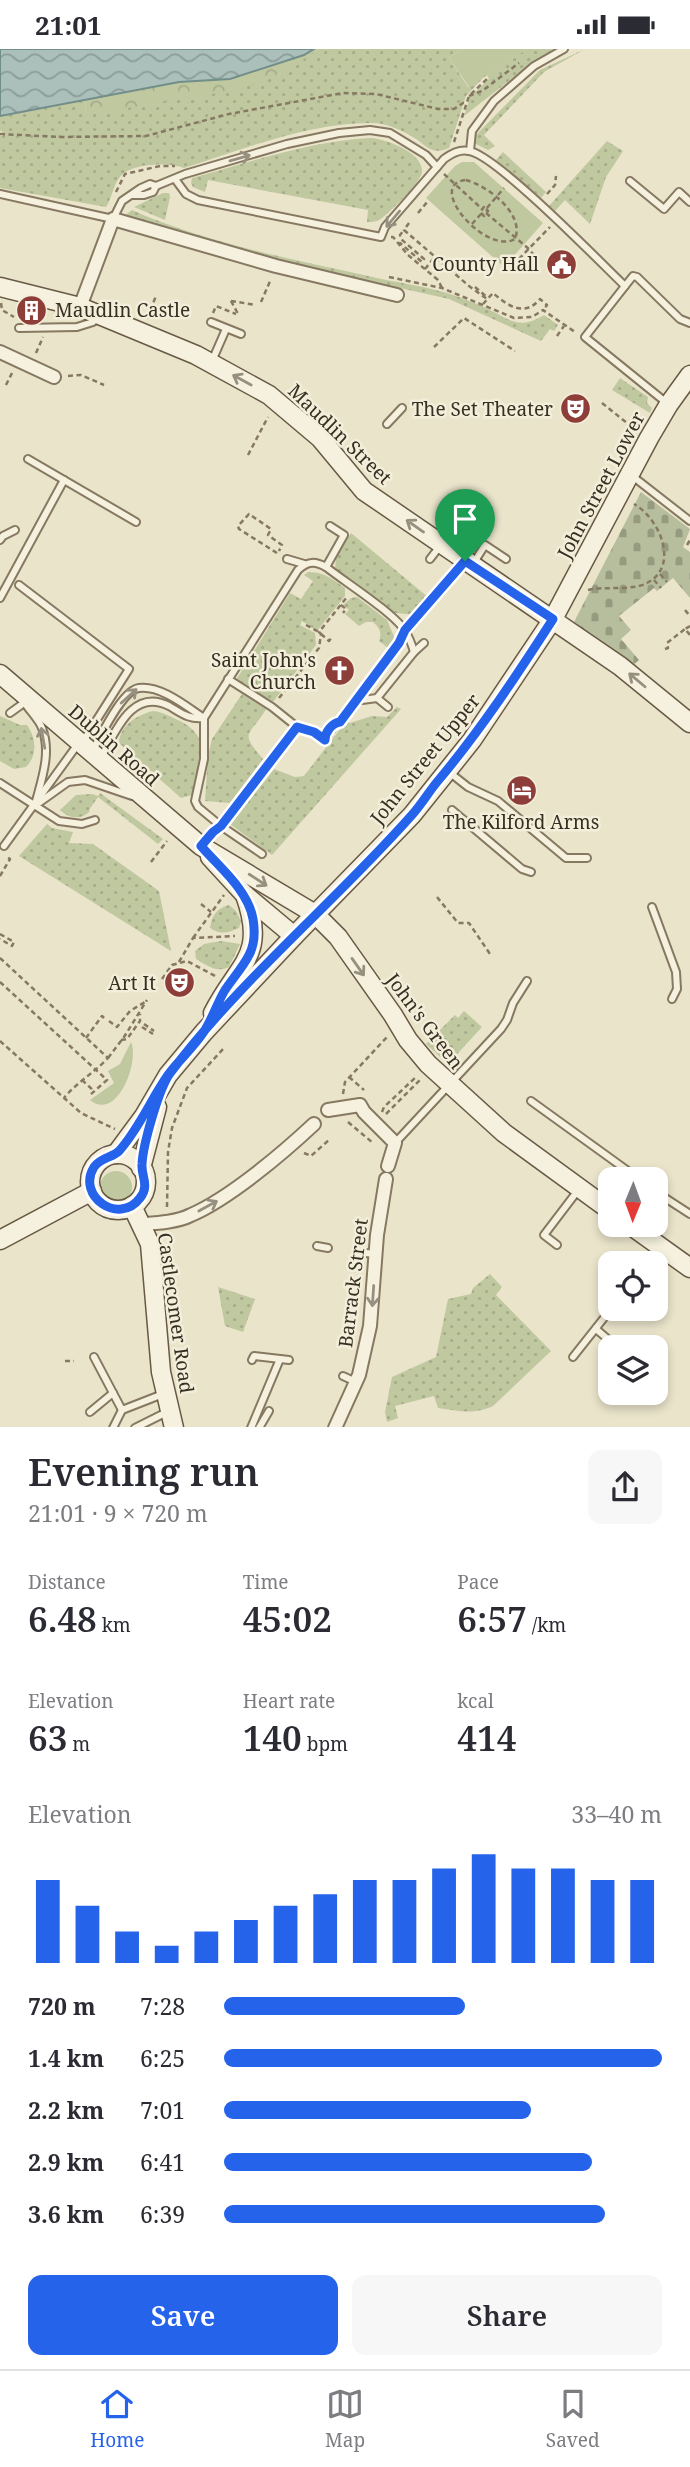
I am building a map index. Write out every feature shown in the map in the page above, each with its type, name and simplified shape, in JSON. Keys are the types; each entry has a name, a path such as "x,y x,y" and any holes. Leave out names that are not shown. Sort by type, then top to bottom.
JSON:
{"main road":[{"name":"Maudlin Street","path":"1,293 88,310 196,355 269,395 320,438 364,491 621,666 690,723"},
{"name":"John Street Lower","path":"553,619 629,474 669,404 690,375"},
{"name":"John Street Upper","path":"204,1032 293,936 432,794 472,740 553,619"},
{"name":"Dublin Road","path":"2,675 27,701 201,846 245,895 293,936"},
{"name":"Dublin Road","path":"201,846 315,914"},
{"path":"117,1154 133,1159 141,1168 146,1182 144,1191 132,1206 125,1209 108,1208 101,1204 92,1191 90,1182 95,1166 101,1160 117,1154 168,1075 204,1032 224,991 251,952 253,917 245,895"},
{"name":"John's Green","path":"315,914 338,937 408,1040 449,1084"},
{"path":"141,1168 168,1075"},
{"path":"449,1084 504,1133 598,1201"},
{"path":"0,1240 92,1191"},
{"name":"Castlecomer Road","path":"132,1206 143,1224 150,1244 156,1330 169,1411"},
{"path":"648,1237 690,1268"}],"street":[{"path":"88,310 113,219 275,266 397,295"},
{"path":"0,352 54,377"},
{"path":"328,1110 360,1105 363,1112 395,1143 388,1166"},
{"path":"143,1224 189,1216 223,1198 314,1124"},
{"name":"Barrack Street","path":"335,1427 356,1382 370,1326 371,1253 386,1179"}],"lane":[{"path":"470,151 472,131 495,101 534,66 565,49"},
{"path":"0,194 113,219 122,201 133,195 153,192 156,186 185,174 287,144 339,133 370,130 390,133 410,144 426,155 436,167"},
{"path":"175,179 186,194 198,200 381,237 385,227 436,167 454,152 470,151 489,159 557,219 625,286"},
{"path":"630,181 664,209 679,192 690,202"},
{"path":"669,404 585,337 633,277 637,277 680,319 690,323"},
{"path":"19,328 77,327 93,322 88,310"},
{"path":"211,323 241,334"},
{"path":"211,363 226,329"},
{"path":"387,424 402,408"},
{"path":"28,459 136,522"},
{"path":"629,474 690,521"},
{"path":"0,598 64,480"},
{"path":"326,567 344,535 330,526"},
{"path":"0,540 15,530"},
{"path":"430,559 461,533"},
{"path":"468,563 485,545 506,559"},
{"path":"287,559 304,564 317,563 326,567 393,618 405,630 414,652"},
{"path":"262,854 221,826 198,807 195,801 205,751 204,718 276,598 304,564"},
{"path":"19,585 129,669 88,750"},
{"path":"362,700 377,698 424,643"},
{"path":"201,846 221,826 297,727 272,707 228,679"},
{"path":"88,750 122,700 131,691 139,688 153,690 176,700 204,718"},
{"path":"377,698 388,706"},
{"path":"10,713 27,701 42,726 46,744 45,766 35,805"},
{"path":"2,850 35,805 88,750 138,704 165,704 186,717 204,718"},
{"path":"447,771 468,787 498,801 566,858 587,858"},
{"path":"35,805 68,782 85,780 148,802"},
{"path":"0,783 59,821 82,824 95,820"},
{"path":"452,810 522,869 531,872"},
{"path":"652,907 676,972 677,989 672,999"},
{"path":"449,1084 508,1020 513,1003 527,981"},
{"name":"John's Green","path":"395,1143 449,1084"},
{"path":"531,1101 622,1167"},
{"path":"557,1245 544,1235 580,1188"},
{"path":"668,1200 690,1214"},
{"path":"317,1246 328,1248"},
{"path":"656,1251 660,1246"},
{"path":"573,1357 602,1321"},
{"path":"596,1329 603,1335"},
{"path":"94,1356 122,1410"},
{"path":"252,1360 254,1356 289,1360"},
{"path":"251,1427 280,1359"},
{"path":"343,1376 356,1382"},
{"path":"90,1412 113,1393"},
{"path":"122,1410 169,1411"},
{"path":"113,1427 122,1410"},
{"path":"135,1427 169,1411"},
{"path":"259,1427 268,1411"}],"path":[{"path":"469,96 482,91 525,60"},
{"path":"453,145 469,96 487,79 485,76"},
{"path":"0,134 86,138 146,136 229,114 343,93 376,94 438,109 454,109 466,104"},
{"path":"548,194 555,185 556,176"},
{"path":"472,224 510,180"},
{"path":"460,181 474,182 497,198 516,219 518,226 515,239 501,243 472,224 454,205 450,196 453,184 460,181"},
{"path":"453,184 529,249 537,259"},
{"path":"418,213 428,201"},
{"path":"513,265 557,219"},
{"path":"399,245 400,243 422,262 424,260 401,239 400,235 409,223"},
{"path":"404,230 488,299"},
{"path":"393,237 408,255 438,280 442,288 514,318 532,317 547,305 540,299 531,307 520,309 510,306 493,293 483,304"},
{"path":"425,269 435,257"},
{"path":"261,302 269,282"},
{"path":"1,293 2,310 18,319 19,328"},
{"path":"145,324 156,296"},
{"path":"235,316 237,312 231,302 256,305"},
{"path":"543,310 573,331"},
{"path":"434,347 464,318 515,351"},
{"path":"557,336 564,326"},
{"path":"33,359 44,335"},
{"path":"54,377 81,375 104,385"},
{"path":"602,403 626,423"},
{"path":"248,455 271,411"},
{"path":"572,583 587,590 645,585 660,574 664,564 663,542 655,522 635,504"},
{"path":"247,515 271,529 268,535 282,545 278,553 239,529 238,526 247,515"},
{"path":"687,545 690,540"},
{"path":"325,740 330,739 339,727 399,643 405,630 468,563"},
{"path":"660,574 667,582"},
{"path":"653,579 661,588"},
{"path":"272,707 319,648 320,633 353,588"},
{"path":"341,605 346,609 343,613"},
{"path":"685,610 690,616"},
{"path":"306,625 328,641 331,638"},
{"path":"665,649 668,648 667,643 690,626"},
{"path":"685,629 690,635"},
{"path":"283,694 287,698"},
{"path":"325,740 327,729 340,722"},
{"path":"297,727 314,732 325,740"},
{"path":"152,862 167,842"},
{"path":"0,876 10,859 2,850"},
{"path":"179,962 193,937 224,895"},
{"path":"437,897 458,923 469,923 490,954"},
{"path":"201,904 211,912"},
{"path":"193,937 242,935"},
{"path":"0,958 108,1058"},
{"path":"162,979 172,965 187,961 221,980"},
{"path":"0,982 107,1080 92,1093 82,1080"},
{"path":"64,1098 108,1058 147,1000 130,1011 117,1027 109,1021"},
{"path":"86,1038 102,1016 104,1018"},
{"path":"145,1027 153,1033"},
{"path":"342,1100 345,1082 393,1033"},
{"path":"0,1041 81,1113 113,1128"},
{"path":"167,1214 168,1159 172,1128 187,1088 224,1048"},
{"path":"417,1075 422,1076 390,1112 380,1117 384,1107 417,1075"},
{"path":"349,1077 366,1093"},
{"path":"345,1082 354,1089"},
{"path":"341,1118 381,1147"},
{"path":"299,1149 311,1156 330,1139"},
{"path":"162,1159 168,1159"},
{"path":"65,1361 74,1361"}],"green space":[{"path":"318,49 463,49 449,58 468,87 483,78 466,96 449,148 441,151 431,149 389,126 377,123 347,124 276,138 184,168 160,165 132,169 118,180 106,207 0,188 0,136 3,136 0,131 0,116 85,100 86,114 278,75"},
{"path":"318,49 290,69 261,83 229,91 86,115 85,100 179,82 230,79 304,55"},
{"path":"463,49 527,49 469,87 449,58"},
{"path":"527,49 554,49 464,116 470,97 489,79 487,75"},
{"path":"585,49 544,72 484,135 495,146 488,150 474,143 474,137 540,70"},
{"path":"371,138 394,144 411,153 421,165 422,172 405,196 375,221 367,222 368,210 208,180 205,192 193,187 191,183 192,178 281,153 326,143"},
{"path":"607,141 623,151 606,177 590,224 565,200 555,211 549,206"},
{"path":"503,152 546,192 541,198 496,160"},
{"path":"462,162 474,162 543,223 504,267 426,198 455,166"},
{"path":"163,193 169,193 170,197 165,220 134,207"},
{"path":"132,210 189,232 248,249 445,293 514,322 527,322 544,315 558,325 554,331 550,329 541,341 449,299 298,265 123,217"},
{"path":"620,378 648,397 647,403 652,408 650,413 612,390"},
{"path":"641,492 690,529 683,547 690,552 690,598 673,578 657,591 654,588 619,616 631,630 621,639 639,660 632,666 574,622"},
{"path":"351,533 429,598 416,615 386,609 335,571 336,556"},
{"path":"308,572 319,573 332,579 345,588 345,596 317,631 302,621 300,625 315,633 316,645 273,702 236,680 290,593 301,599 313,581 304,575"},
{"path":"357,597 387,620 395,639 388,648 379,641 380,631 373,622 359,626 345,614 349,610 343,605 351,598"},
{"path":"242,694 266,709 249,734 251,743 263,759 230,803 205,801 212,739"},
{"path":"397,707 401,709 272,855 230,824 274,769 295,777 304,776 347,720 350,723 372,716 387,717"},
{"path":"153,711 191,728 201,744 201,763 192,795 181,798 119,743 122,731 130,722"},
{"path":"0,716 20,725 27,725 30,730 34,752 26,767 14,769 0,761"},
{"path":"100,793 163,839 158,844 98,797 90,811 83,816 67,815 60,810 76,795 98,796"},
{"path":"47,824 52,828 73,832 69,843 93,844 159,891 171,951 19,856"},
{"path":"229,905 241,921 239,928 224,933 210,928 215,913"},
{"path":"221,941 240,944 229,967 216,969 196,959 195,951 204,944"},
{"path":"464,1011 482,1027 448,1064 426,1044 455,1015 458,1018"},
{"path":"131,1042 133,1051 129,1075 117,1097 100,1105 90,1100 114,1083 108,1071 120,1064"},
{"path":"116,1171 128,1175 132,1187 128,1199 116,1203 104,1199 100,1187 104,1175"},
{"path":"490,1274 502,1287 496,1295 551,1351 493,1406 473,1411 438,1408 434,1396 395,1406 398,1418 387,1422 385,1412 392,1377 436,1357 448,1299 471,1294 473,1288"},
{"path":"218,1287 255,1299 243,1332 225,1326"}],"water":[{"path":"0,49 314,49 304,55 230,79 179,82 0,116"}],"place":[{"name":"County Hall","path":"562,264"},
{"name":"Maudlin Castle","path":"32,310"},
{"name":"The Set Theater","path":"576,409"},
{"name":"Saint John's Church","path":"339,671"},
{"name":"The Kilford Arms","path":"521,791"},
{"name":"Art It","path":"179,983"}],"route":[{"path":"465,561 405,630 399,643 340,722 334,723 325,735 325,740 314,732 297,727 221,826 201,846 245,895 253,917 251,952 224,991 204,1032 168,1075 117,1154 108,1156 95,1166 90,1182 92,1191 95,1198 108,1208 117,1210 132,1206 144,1191 146,1182 141,1168 168,1075 276,954 412,815 472,740 553,619 465,561"}]}
